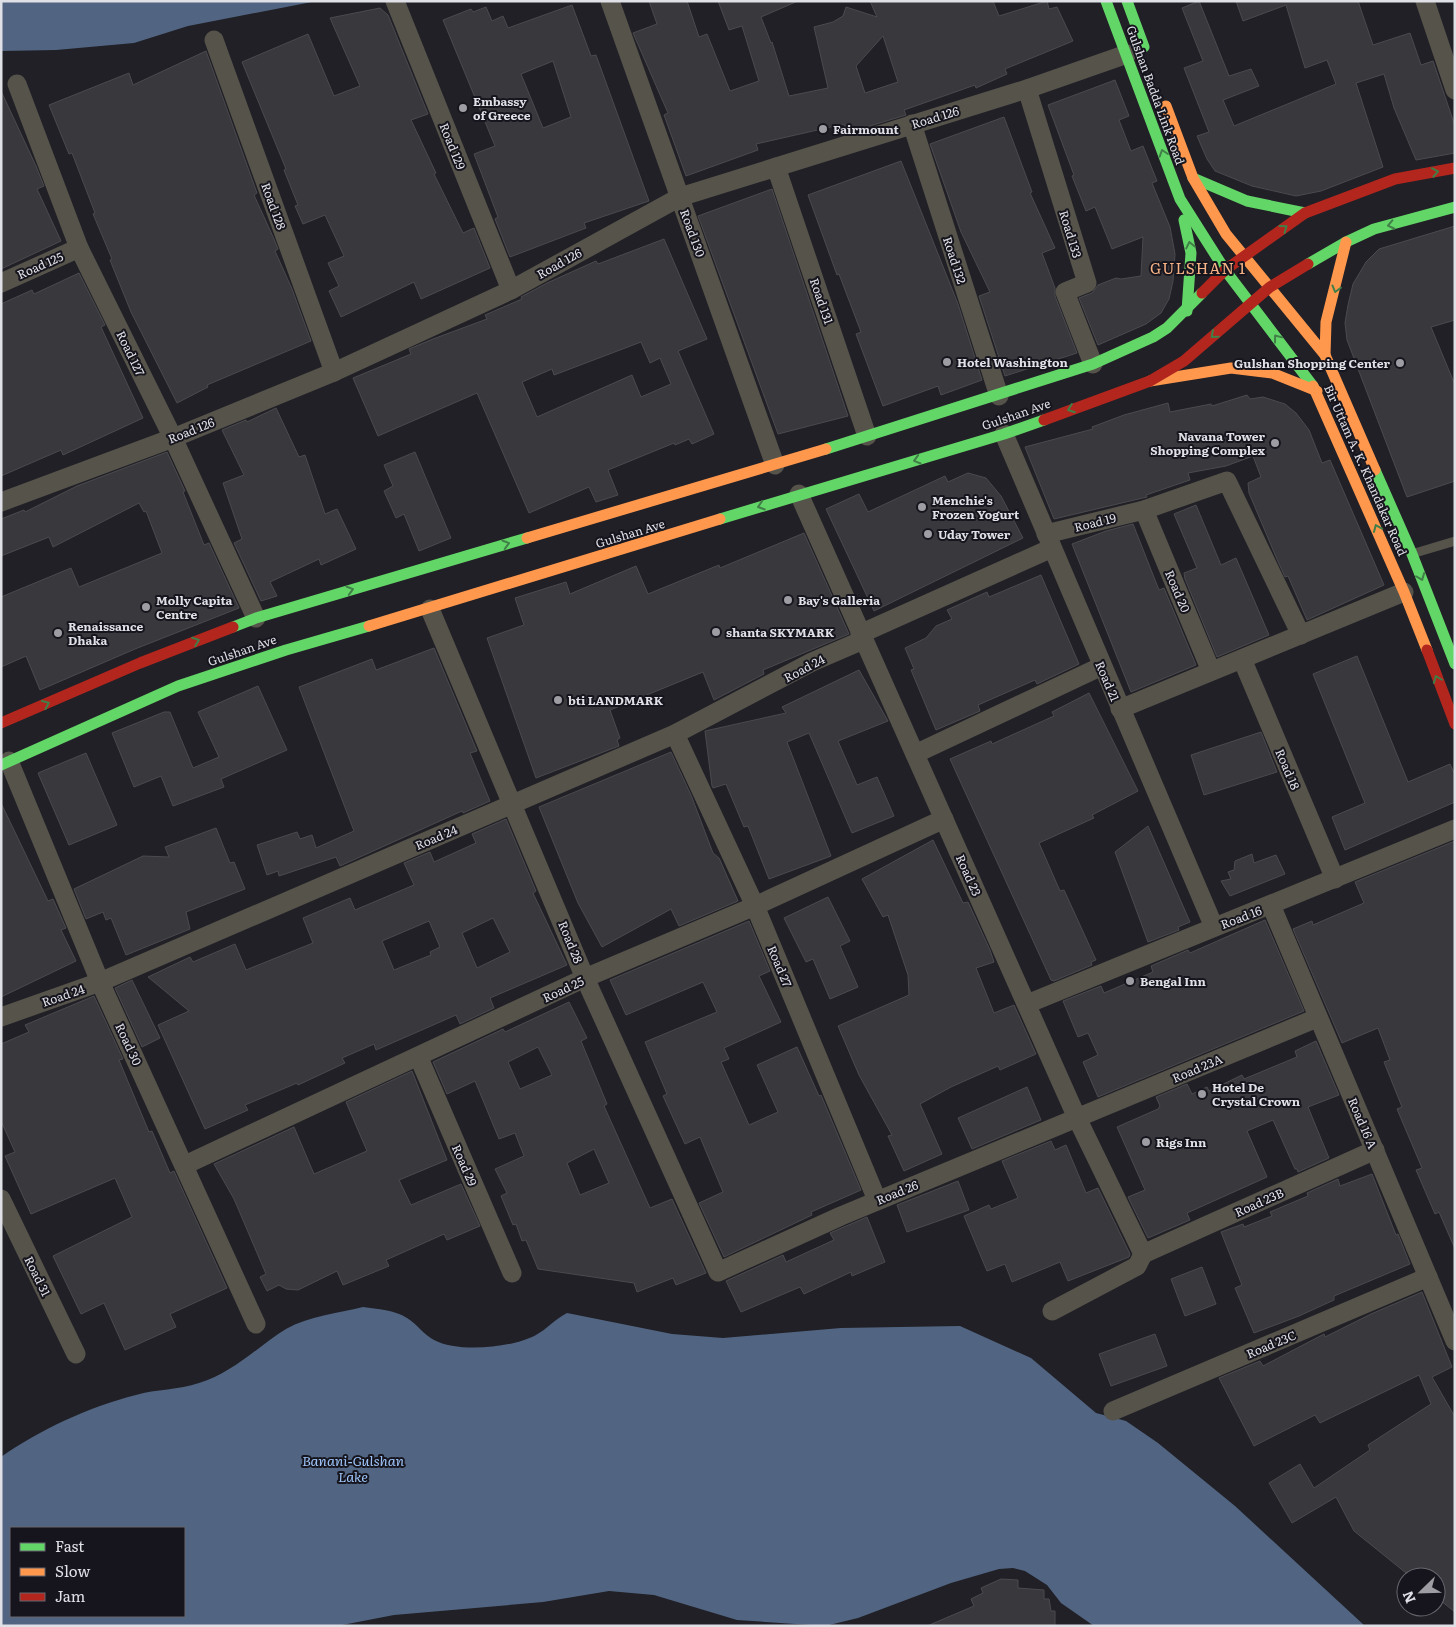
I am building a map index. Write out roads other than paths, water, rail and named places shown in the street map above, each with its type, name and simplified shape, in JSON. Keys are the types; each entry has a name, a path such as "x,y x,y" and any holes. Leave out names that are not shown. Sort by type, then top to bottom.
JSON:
{"main road":[{"name":"Gulshan Badda Link Road","path":"1106,1 1180,199"},
{"name":"Gulshan Badda Link Road","path":"1128,1 1148,58"},
{"name":"Gulshan Badda Link Road","path":"1162,95 1193,178"},
{"path":"1193,178 1232,198 1268,208 1305,212 1395,179 1455,168"},
{"name":"Bir Uttam A. K. Khandakar Road","path":"1193,178 1226,234 1325,356 1412,554 1455,664"},
{"name":"Bir Uttam A. K. Khandakar Road","path":"1180,199 1225,270 1317,390 1404,592 1455,724"},
{"path":"1180,199 1191,253 1186,311"},
{"name":"Gulshan Ave","path":"5,763 178,686 286,650 430,609 799,494 1004,434 1150,381 1184,361 1270,287 1346,242 1374,229 1455,207"},
{"name":"Gulshan Ave","path":"1,723 140,663 256,618 775,465 999,396 1093,364 1153,337 1186,311 1225,270 1305,212"},
{"path":"1325,356 1326,322 1346,242"},
{"path":"1150,381 1230,368 1272,373 1317,390"}],"street":[{"name":"Road 129","path":"395,1 511,290"},
{"name":"Road 130","path":"610,1 775,465"},
{"path":"1425,1 1455,90"},
{"name":"Road 128","path":"214,40 334,372"},
{"name":"Road 126","path":"1,502 172,438 334,372 511,290 680,197 1027,89 1127,54"},
{"name":"Road 127","path":"17,84 78,248 172,438 256,618"},
{"name":"Road 133","path":"1027,89 1087,283 1065,292 1093,364"},
{"name":"Road 132","path":"912,124 999,396"},
{"name":"Road 131","path":"776,167 867,436"},
{"name":"Road 125","path":"1,283 78,248"},
{"name":"Road 21","path":"1004,434 1214,927"},
{"name":"Road 19","path":"1049,541 1228,481 1301,635"},
{"name":"Road 23","path":"799,494 1077,1118 1142,1254"},
{"name":"Road 20","path":"1144,510 1211,671"},
{"name":"Road 24","path":"1,1017 100,982 675,734 1049,541"},
{"path":"1120,709 1404,592"},
{"name":"Road 28","path":"430,609 585,978 718,1272"},
{"name":"Road 18","path":"1242,660 1335,879"},
{"path":"915,754 1102,666"},
{"name":"Road 27","path":"675,734 755,906 877,1200"},
{"name":"Road 30","path":"5,763 100,982 256,1324"},
{"name":"Road 25","path":"185,1166 585,978 755,906 944,819"},
{"name":"Road 16","path":"1027,1004 1455,829"},
{"name":"Road 16 A","path":"1271,905 1455,1341"},
{"name":"Road 23A","path":"1077,1118 1318,1018"},
{"name":"Road 29","path":"418,1058 512,1273"},
{"name":"Road 26","path":"718,1272 877,1200 1077,1118"},
{"name":"Road 23B","path":"1142,1254 1375,1150"},
{"name":"Road 31","path":"1,1198 76,1354"},
{"path":"1052,1311 1137,1266 1142,1254"},
{"name":"Road 23C","path":"1113,1410 1428,1277"}],"lane":[{"path":"1412,554 1455,541"}],"water":[{"path":"1,1 317,1 188,26 134,43 56,50 1,51"},
{"name":"Banani-Gulshan Lake","path":"363,1307 386,1310 411,1320 434,1340 457,1347 470,1348 500,1346 526,1339 540,1333 567,1313 672,1334 723,1338 841,1328 960,1326 1031,1358 1096,1413 1126,1421 1158,1443 1235,1506 1365,1626 1094,1626 1061,1603 1047,1585 1025,1571 1013,1568 999,1569 951,1583 858,1618 825,1626 737,1620 654,1595 609,1591 543,1602 394,1615 337,1626 1,1626 1,1457 49,1428 101,1406 136,1395 191,1385 211,1379 234,1366 286,1329 314,1318"}],"place":[{"name":"Embassy of Greece","path":"463,108"},
{"name":"Fairmount","path":"823,129"},
{"name":"Hotel Washington","path":"947,362"},
{"name":"Gulshan Shopping Center","path":"1400,363"},
{"name":"Navana Tower Shopping Complex","path":"1275,443"},
{"name":"Menchie's Frozen Yogurt","path":"922,507"},
{"name":"Uday Tower","path":"928,534"},
{"name":"Bay's Galleria","path":"788,600"},
{"name":"Molly Capita Centre","path":"146,607"},
{"name":"shanta SKYMARK","path":"716,632"},
{"name":"Renaissance Dhaka","path":"58,633"},
{"name":"bti LANDMARK","path":"558,700"},
{"name":"Bengal Inn","path":"1130,981"},
{"name":"Hotel De Crystal Crown","path":"1202,1094"},
{"name":"Rigs Inn","path":"1146,1142"}],"district":[{"name":"GULSHAN 1","path":"1198,267"}]}
